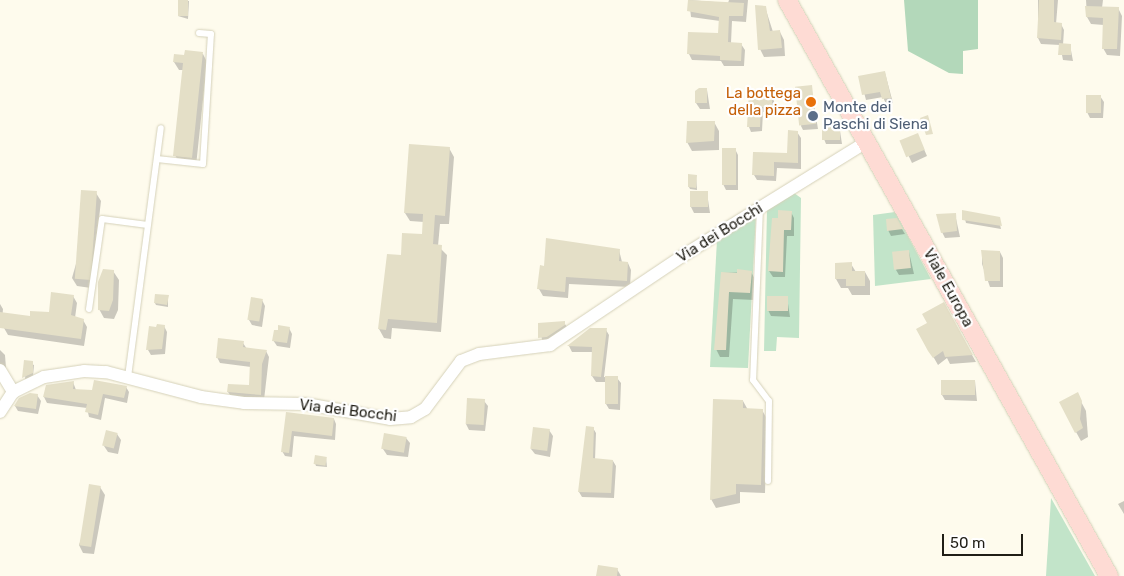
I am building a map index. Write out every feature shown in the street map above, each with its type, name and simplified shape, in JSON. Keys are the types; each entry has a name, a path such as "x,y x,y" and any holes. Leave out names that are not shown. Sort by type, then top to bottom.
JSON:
{"main road":[{"name":"Viale Europa","path":"787,0 1109,576"}],"street":[{"name":"Via dei Bocchi","path":"13,392 44,377 69,371 106,372 209,398 306,404 390,419 411,417 425,409 461,361 479,354 550,345 760,208 866,142"},
{"path":"0,370 13,392 0,412"}],"lane":[{"path":"157,159 203,164 211,34 199,33"},
{"path":"128,377 161,128"},
{"path":"760,208 753,380 769,401 768,481"},
{"path":"89,309 102,219 148,225"}],"green space":[{"path":"904,0 978,0 978,49 963,51 963,74 949,73 908,51"},
{"path":"794,193 801,198 799,338 777,337 776,351 764,351 767,209"},
{"path":"895,212 931,279 875,286 873,215"},
{"path":"756,215 748,368 710,367 717,240"},
{"path":"1051,498 1095,576 1046,576"}],"building":[{"path":"178,0 188,0 188,16 178,16"},
{"path":"688,0 744,3 743,16 729,16 728,42 742,43 741,61 720,60 720,56 687,54 688,32 718,33 719,17 687,11"},
{"path":"1039,0 1054,0 1054,22 1062,23 1061,40 1037,38"},
{"path":"755,5 766,6 770,31 780,30 782,48 758,50"},
{"path":"1085,6 1119,7 1117,49 1102,49 1103,18 1086,17"},
{"path":"1059,43 1071,44 1071,55 1058,55"},
{"path":"185,50 203,52 192,158 173,156 183,63 173,62 174,54 184,55"},
{"path":"885,71 891,98 882,99 880,92 862,95 858,76"},
{"path":"812,85 816,124 799,126 795,87"},
{"path":"699,88 707,88 707,103 695,103 695,91"},
{"path":"749,89 772,90 772,107 761,107 760,127 747,127"},
{"path":"1086,95 1101,95 1101,113 1086,113"},
{"path":"928,115 933,134 926,135 920,118"},
{"path":"687,121 715,121 714,141 686,143"},
{"path":"822,123 840,123 840,140 822,140"},
{"path":"788,130 798,131 798,163 774,162 774,176 752,175 753,152 787,153"},
{"path":"918,133 925,150 906,157 899,140"},
{"path":"409,144 450,147 445,216 435,215 433,244 442,245 437,323 388,319 386,330 378,329 387,254 401,255 402,233 422,234 423,214 404,213"},
{"path":"722,148 736,148 736,185 722,185"},
{"path":"688,174 697,175 696,188 688,187"},
{"path":"81,190 97,191 91,280 75,279"},
{"path":"690,191 708,191 708,207 690,207"},
{"path":"778,210 792,211 791,230 784,230 783,272 768,271 772,218 778,218"},
{"path":"962,210 1000,217 1002,226 962,220"},
{"path":"956,213 957,231 941,233 936,214"},
{"path":"897,218 903,229 887,231 886,219"},
{"path":"546,238 620,249 619,261 628,262 627,281 566,277 565,292 537,289 540,265 544,266"},
{"path":"909,250 911,268 894,270 892,252"},
{"path":"981,250 1000,251 1000,281 985,281"},
{"path":"852,262 852,271 865,271 865,286 846,286 846,279 835,279 835,263"},
{"path":"103,269 114,270 113,300 109,311 98,310 98,282"},
{"path":"737,269 752,271 750,293 729,292 726,350 714,350 721,272 737,273"},
{"path":"51,292 74,295 71,315 84,319 81,339 0,328 0,312 30,316 30,311 49,312"},
{"path":"155,294 169,295 167,305 154,303"},
{"path":"767,296 788,296 788,311 767,311"},
{"path":"251,297 263,299 259,322 247,320"},
{"path":"944,302 973,355 945,357 943,351 933,358 928,351 916,329 927,323 922,314"},
{"path":"565,321 565,325 547,337 538,338 538,323"},
{"path":"157,324 165,325 162,349 146,350 149,326 156,327"},
{"path":"278,325 290,327 287,343 272,341 274,330 278,330"},
{"path":"590,328 607,328 601,377 591,376 592,347 567,346"},
{"path":"218,338 244,341 243,347 267,350 262,364 261,395 227,392 228,384 249,385 250,362 216,358"},
{"path":"24,360 33,361 33,373 22,378"},
{"path":"605,376 618,376 618,404 605,404"},
{"path":"94,380 127,386 124,398 103,394 98,415 85,412 87,404 43,397 46,385 74,381 73,389 92,390"},
{"path":"941,380 975,380 975,395 941,395"},
{"path":"1078,392 1082,401 1080,419 1083,428 1075,433 1059,402"},
{"path":"30,393 38,394 36,409 14,406 19,398"},
{"path":"467,398 485,399 484,425 466,424"},
{"path":"713,399 743,400 743,408 763,409 761,485 736,484 736,494 710,500"},
{"path":"286,412 334,418 332,436 292,431 289,453 281,452"},
{"path":"586,426 594,427 593,458 613,460 611,493 578,492"},
{"path":"533,427 550,429 547,451 530,449"},
{"path":"106,430 118,433 114,448 102,446"},
{"path":"384,433 407,437 404,453 381,449"},
{"path":"315,455 327,457 325,466 314,464"},
{"path":"89,484 101,486 91,547 79,545"},
{"path":"598,565 618,568 617,576 596,576"}],"place":[{"name":"La bottega della pizza","path":"811,102"},
{"name":"Monte dei Paschi di Siena","path":"813,116"}]}
